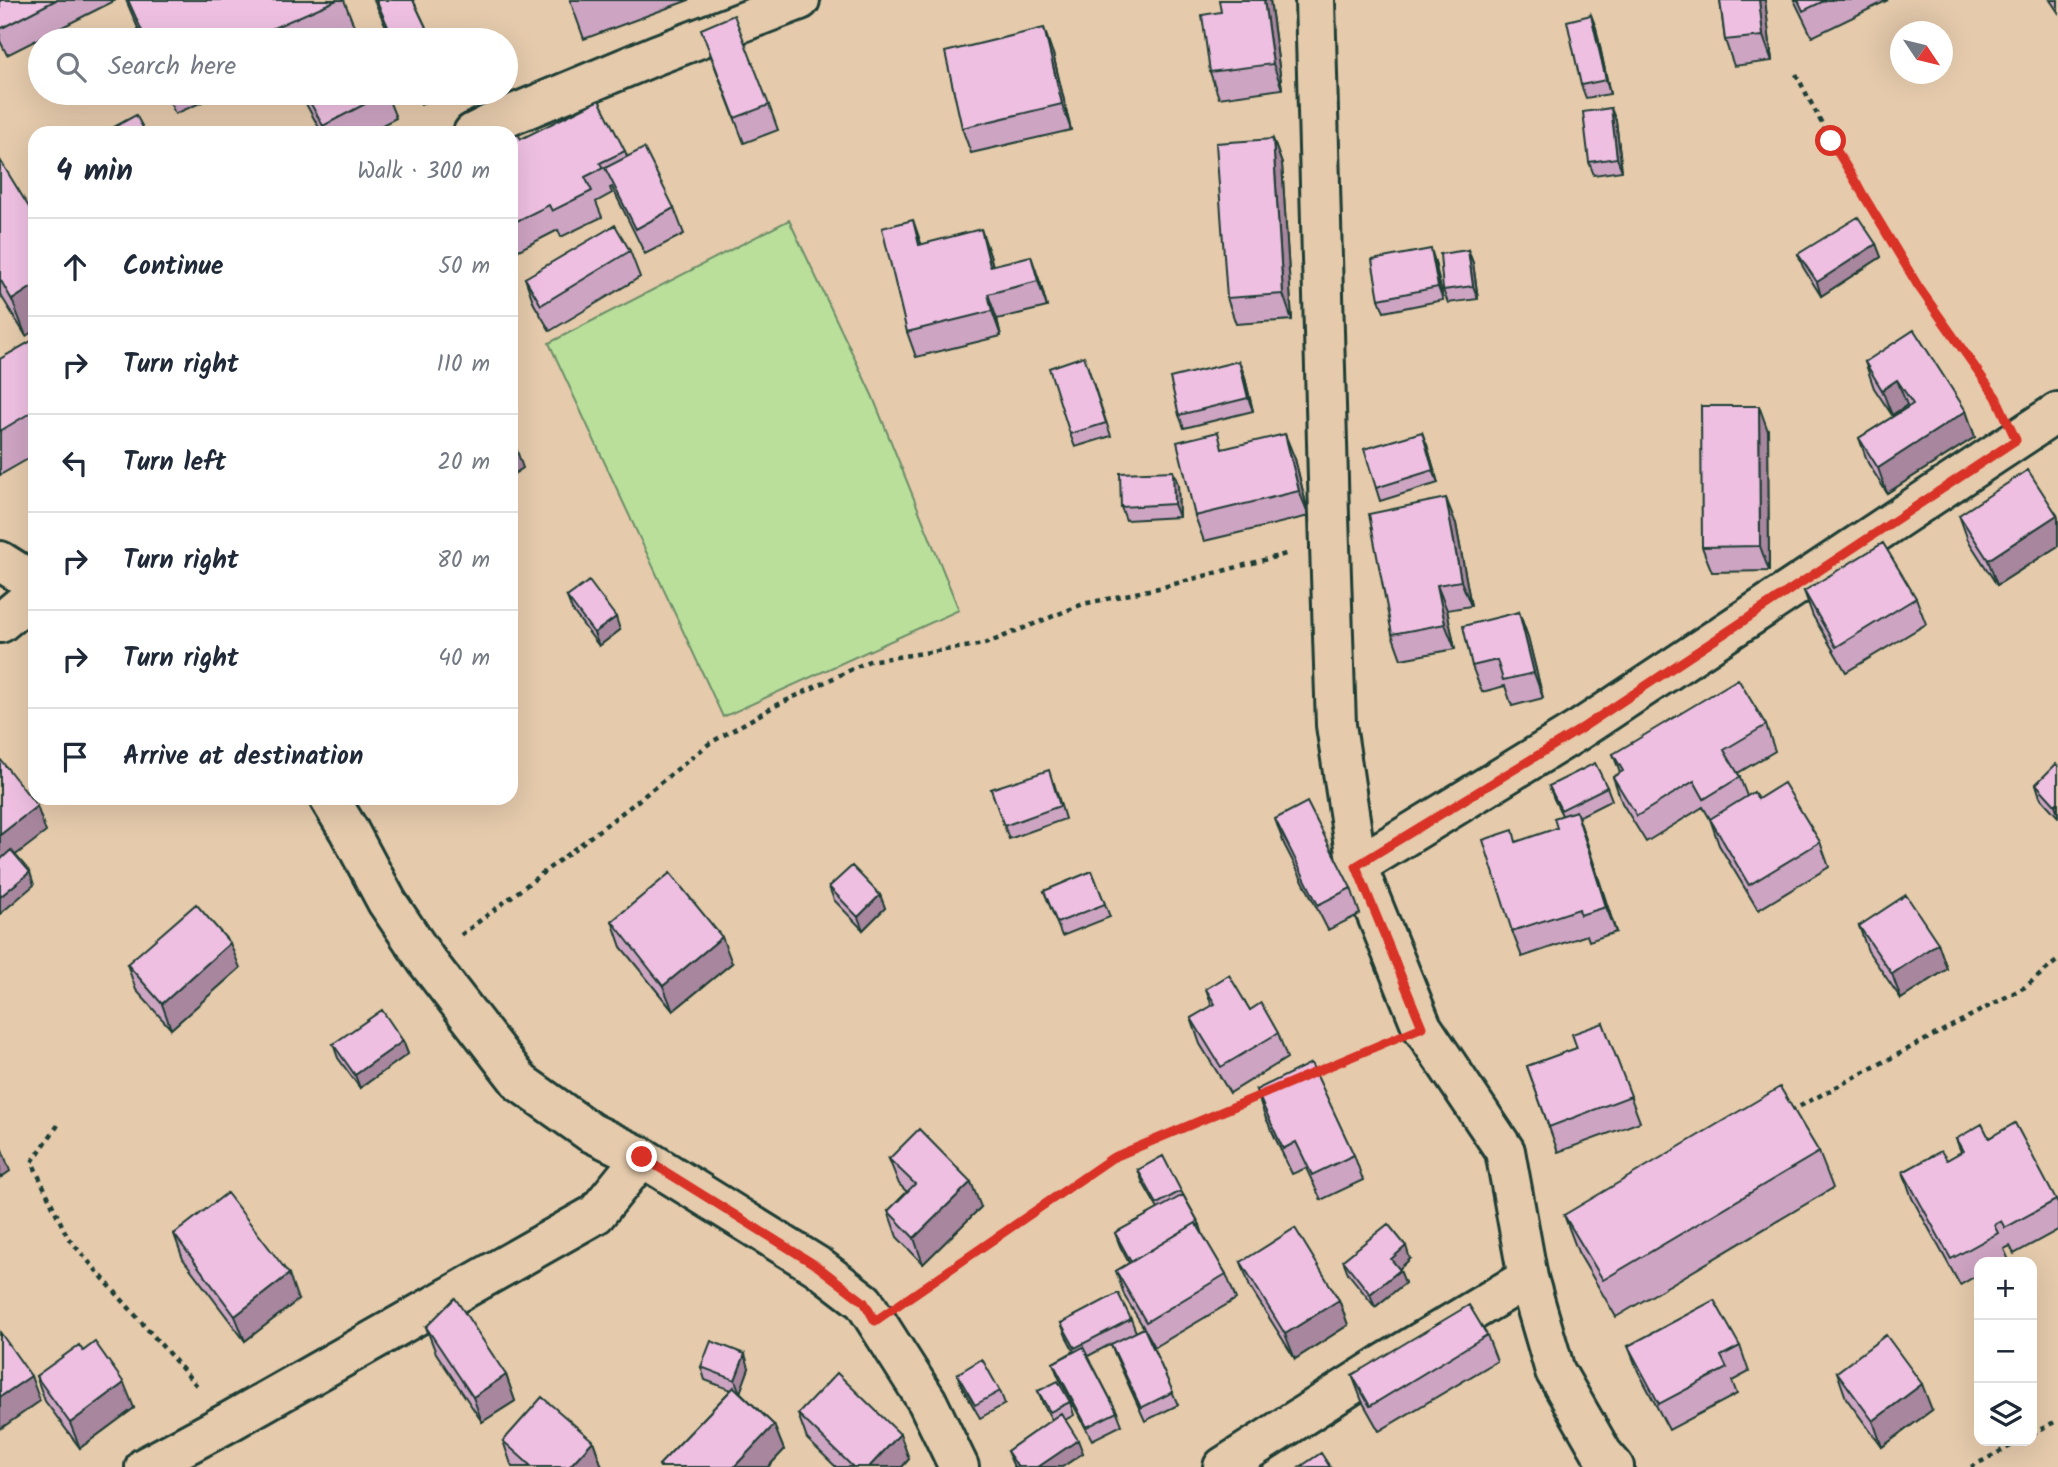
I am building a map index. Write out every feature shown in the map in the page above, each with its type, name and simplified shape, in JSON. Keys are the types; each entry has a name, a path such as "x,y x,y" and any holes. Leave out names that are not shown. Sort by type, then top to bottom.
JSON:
{"street":[{"path":"487,126 656,55 800,0"},
{"path":"1315,0 1336,725 1356,866 1422,1027 1505,1151 1528,1278 1555,1371 1602,1452 1614,1467"},
{"path":"1356,866 1579,730 2058,412"},
{"path":"0,561 28,579"},
{"path":"0,623 28,600"},
{"path":"333,805 387,902 426,960 521,1083 590,1132 642,1157 817,1266 864,1302 927,1401 958,1467"},
{"path":"145,1467 596,1214 642,1157"},
{"path":"1223,1467 1384,1364 1528,1278"}],"path":[{"path":"1796,74 1831,141 1918,286 1996,397 2016,440"},
{"path":"426,960 635,803 710,743 775,706 869,661 985,644 1083,604 1163,587 1329,542"},
{"path":"1780,1117 2025,987 2058,960"},
{"path":"1311,1074 1422,1027"},
{"path":"875,1321 1112,1158 1274,1090"},
{"path":"58,1125 32,1162 68,1238 227,1423"},
{"path":"2037,1431 2058,1420"},
{"path":"1971,1467 2011,1446"}],"green space":[{"path":"789,220 872,395 959,610 723,717 549,343"}],"building":[{"path":"0,0 56,0 0,29"},
{"path":"128,0 337,0 273,28 141,28"},
{"path":"376,0 413,0 426,28 389,28"},
{"path":"1219,0 1264,0 1273,64 1210,72 1202,15 1221,12"},
{"path":"1720,0 1759,0 1763,36 1725,40"},
{"path":"1798,0 1826,0 1803,11"},
{"path":"734,15 769,105 735,118 701,29"},
{"path":"1591,15 1606,80 1581,85 1567,21"},
{"path":"1044,28 1062,104 962,128 945,52"},
{"path":"599,100 625,151 600,163 603,168 585,177 592,191 552,211 549,205 518,220 518,134 521,139"},
{"path":"312,105 363,105 323,126"},
{"path":"1611,108 1617,158 1589,162 1583,112"},
{"path":"136,115 142,126 116,126"},
{"path":"1273,139 1283,294 1227,298 1216,143"},
{"path":"644,148 674,208 636,229 605,168"},
{"path":"0,160 28,206 28,290 12,300 0,279"},
{"path":"1858,217 1876,244 1817,282 1798,254"},
{"path":"913,220 919,245 981,229 990,266 1031,256 1038,281 988,294 992,311 907,332 882,228"},
{"path":"615,225 630,251 541,305 525,278"},
{"path":"1431,249 1438,287 1379,299 1372,260"},
{"path":"1468,250 1473,286 1443,290 1440,254"},
{"path":"1914,330 1966,411 1878,468 1859,438 1913,404 1897,380 1882,390 1865,362"},
{"path":"28,343 28,414 0,431 0,359"},
{"path":"1084,356 1106,423 1070,434 1049,368"},
{"path":"1239,361 1248,398 1179,415 1170,378"},
{"path":"1701,406 1759,406 1760,546 1702,547"},
{"path":"1218,432 1222,449 1285,434 1299,491 1195,516 1177,442"},
{"path":"1422,432 1433,470 1376,488 1364,449"},
{"path":"2028,470 2057,515 1988,560 1959,515"},
{"path":"1173,471 1174,504 1121,507 1120,473"},
{"path":"1446,498 1461,581 1437,585 1445,624 1392,634 1369,514"},
{"path":"1883,543 1916,598 1836,647 1804,591"},
{"path":"589,581 616,617 594,633 567,597"},
{"path":"1519,612 1534,673 1503,680 1497,660 1472,666 1463,626"},
{"path":"1738,679 1766,725 1724,750 1740,777 1704,799 1694,781 1637,816 1613,777 1623,771 1613,754"},
{"path":"0,759 28,795 28,805 37,806 0,835"},
{"path":"1595,763 1607,787 1561,810 1549,786"},
{"path":"2056,764 2058,802 2055,805 2036,784"},
{"path":"1049,770 1060,806 1004,826 991,789"},
{"path":"1784,783 1820,842 1749,885 1710,819 1754,792 1758,799"},
{"path":"1307,802 1351,888 1318,905 1275,819"},
{"path":"1576,811 1606,907 1580,915 1579,909 1512,931 1483,840 1513,830 1516,842 1557,828 1554,818"},
{"path":"11,850 30,872 0,897 0,860"},
{"path":"852,866 880,895 858,917 829,887"},
{"path":"1092,871 1105,904 1057,923 1044,891"},
{"path":"670,873 722,937 663,986 612,921"},
{"path":"1906,895 1938,943 1892,974 1859,926"},
{"path":"196,904 230,943 162,1004 127,964"},
{"path":"1229,975 1250,1010 1261,1003 1278,1033 1221,1067 1191,1018 1215,1004 1206,989"},
{"path":"382,1010 403,1041 355,1075 333,1044"},
{"path":"1603,1023 1631,1096 1549,1127 1527,1066 1577,1048 1572,1034"},
{"path":"1311,1063 1354,1155 1312,1175 1296,1142 1283,1149 1256,1090"},
{"path":"1780,1087 1819,1152 1603,1280 1564,1215"},
{"path":"2015,1123 2056,1200 2005,1228 2001,1221 1994,1225 1998,1233 1951,1259 1903,1172 1941,1151 1947,1160 1963,1151 1956,1139 1982,1124 1989,1138"},
{"path":"919,1129 971,1182 914,1238 888,1211 915,1184 889,1159"},
{"path":"1163,1156 1181,1191 1157,1204 1138,1170"},
{"path":"227,1193 289,1274 235,1316 174,1234"},
{"path":"1183,1195 1200,1225 1197,1226 1196,1223 1131,1262 1115,1233"},
{"path":"1196,1223 1226,1274 1146,1322 1116,1271"},
{"path":"1388,1224 1406,1246 1391,1259 1400,1270 1370,1294 1343,1260"},
{"path":"1295,1228 1339,1300 1285,1334 1241,1262"},
{"path":"1118,1293 1131,1319 1075,1348 1061,1323"},
{"path":"455,1298 506,1375 473,1397 426,1327"},
{"path":"1714,1300 1740,1346 1721,1356 1727,1368 1659,1404 1628,1346"},
{"path":"1469,1305 1487,1335 1370,1406 1352,1375"},
{"path":"1144,1328 1173,1392 1141,1408 1111,1344"},
{"path":"0,1332 31,1376 0,1397"},
{"path":"1886,1335 1922,1384 1873,1421 1837,1372"},
{"path":"711,1341 745,1354 735,1380 701,1367"},
{"path":"95,1342 124,1383 70,1423 36,1376 79,1345 83,1351"},
{"path":"1083,1347 1117,1412 1087,1427 1053,1363"},
{"path":"982,1359 1000,1391 975,1405 957,1374"},
{"path":"837,1373 900,1434 869,1467 853,1467 798,1414"},
{"path":"1058,1381 1070,1402 1050,1412 1038,1391"},
{"path":"734,1387 774,1425 734,1467 661,1467 659,1465"},
{"path":"542,1397 593,1441 569,1467 532,1467 503,1441"},
{"path":"1061,1413 1078,1440 1038,1467 1018,1467 1007,1451"},
{"path":"1321,1453 1330,1467 1300,1467"}],"route":[{"path":"642,1157 817,1266 864,1302 875,1321 1112,1158 1422,1027 1356,866 1579,730 2016,440 1996,397 1918,286 1831,141"}]}
